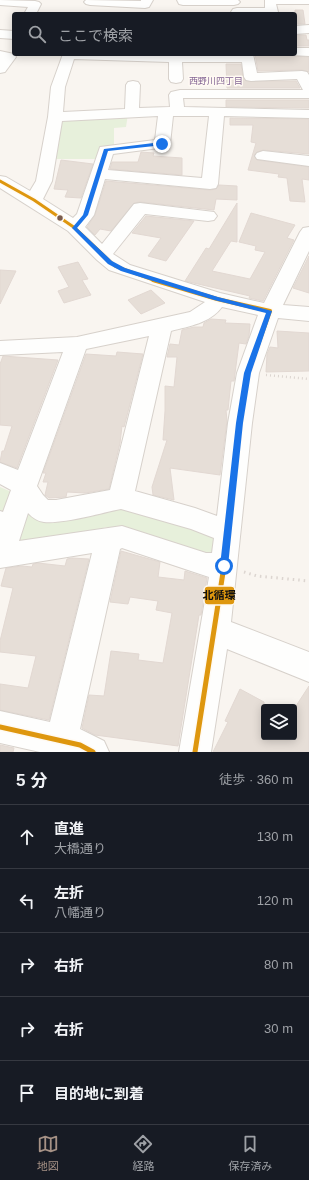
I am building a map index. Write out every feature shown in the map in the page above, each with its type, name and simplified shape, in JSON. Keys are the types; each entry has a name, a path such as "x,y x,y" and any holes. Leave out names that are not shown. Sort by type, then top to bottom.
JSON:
{"street":[{"path":"85,12 91,1 145,5 147,0"},
{"path":"183,0 183,2 272,12 270,0 306,4"},
{"path":"0,1 35,4 31,12"},
{"path":"297,30 309,29"},
{"path":"0,34 12,35"},
{"path":"297,52 309,52"},
{"path":"0,54 9,56 0,68"},
{"path":"34,200 44,181 55,117 58,87 68,56"},
{"path":"83,56 131,63 175,56 247,56 251,77 305,75 309,89"},
{"path":"175,56 176,79"},
{"path":"132,113 133,85"},
{"path":"75,228 85,215 106,150 162,144 176,95 309,94"},
{"path":"55,117 217,111 309,114"},
{"path":"99,174 210,184 217,111"},
{"path":"263,156 309,161"},
{"path":"0,181 34,200 75,228 110,262 123,270 216,299 270,311 309,314"},
{"path":"102,254 110,248 140,208 208,216"},
{"path":"195,752 216,630 240,423 248,373 270,311 305,251 309,232"},
{"path":"0,348 77,344 162,326 197,317 210,309 216,299"},
{"path":"121,498 162,326"},
{"path":"77,344 25,487 2,542 109,539 122,537 206,565 224,566"},
{"path":"0,473 17,480 25,487 34,503 43,511 56,511 121,498 195,519 228,532"},
{"path":"61,741 109,539"},
{"path":"216,630 309,667"},
{"path":"0,727 80,746 93,752"}],"path":[{"path":"248,373 309,379"},
{"path":"224,566 257,576 309,581"}],"green space":[{"path":"128,114 126,127 114,128 114,149 103,159 52,159 61,118"},
{"path":"0,487 14,493 36,511 108,502 223,524 218,558 153,538 106,527 74,537 25,546 0,529"}],"building":[{"path":"295,10 303,10 305,24 297,24 297,12 295,12"},
{"path":"297,35 306,35 307,40 309,40 309,46 297,46"},
{"path":"255,56 309,57 309,72 302,70 258,71"},
{"path":"226,64 241,64 243,77 246,81 296,81 300,88 227,88"},
{"path":"226,100 309,100 309,108 226,107"},
{"path":"230,118 309,119 309,154 263,150 254,155 257,160 309,167 309,180 302,179 305,202 290,201 287,178 278,177 279,174 248,170 256,143 251,142 253,125 230,125"},
{"path":"141,152 154,153 153,156 182,158 182,175 110,169 112,162 138,162"},
{"path":"61,160 93,164 81,198 65,197 68,190 54,189"},
{"path":"106,181 210,190 216,189 219,185 237,186 237,200 216,199 214,210 140,202 134,203 111,231 100,229 95,235 87,227 95,215"},
{"path":"237,203 237,242 231,241 212,271 250,279 265,252 255,250 256,246 239,242 251,213 295,225 287,238 294,240 263,301 249,298 250,296 185,281 206,248 209,249"},
{"path":"146,216 194,221 166,261 148,256 161,238 132,233"},
{"path":"309,256 309,293 293,288"},
{"path":"78,262 88,279 82,280 91,295 64,303 58,291 69,287 58,267"},
{"path":"0,270 16,271 0,304"},
{"path":"151,290 165,303 141,314 128,300"},
{"path":"211,319 226,320 225,323 250,324 249,336 246,344 239,343 234,381 231,381 228,410 226,410 227,421 220,475 170,468 174,500 153,495 152,487 167,440 163,440 165,386 174,387 177,357 167,357 170,344 179,345 182,330 194,327 203,327 204,323"},
{"path":"277,331 309,333 309,371 266,372 267,354 270,347 278,348"},
{"path":"117,352 143,354 124,427 122,426 120,443 109,489 85,493 67,492 66,497 49,498 45,495 48,482 43,482 46,473 43,473 86,354 116,356"},
{"path":"3,356 58,360 17,468 0,462 2,451 4,451 12,426 0,425 0,364"},
{"path":"121,551 160,562 158,577 184,580 185,571 207,578 201,615 199,615 178,746 95,735 82,728 89,695 104,696 111,651 139,654 138,660 163,663 172,613 156,610 158,601 130,597 128,604 110,602"},
{"path":"67,559 89,559 49,720 0,710 0,684 28,688 36,656 0,652 0,641 13,588 1,586 6,568 22,566 32,567 33,564 38,563 65,566"},
{"path":"309,686 309,752 213,752 228,722 225,721 240,689 264,702 264,704 261,704 261,740 297,740 297,704"},
{"path":"0,745 14,748 13,752 0,752"}],"transit line":[{"name":"北循環","path":"0,181 34,200 75,228 115,266 137,275 217,299 270,311 248,373 240,423 224,566 195,752"},
{"name":"北循環","path":"0,727 80,745 93,752"}],"district":[{"name":"西野川四丁目","path":"216,81"}],"route":[{"path":"162,144 106,150 85,215 75,228 110,262 123,270 216,299 270,311 248,373 240,423 224,566"}]}
